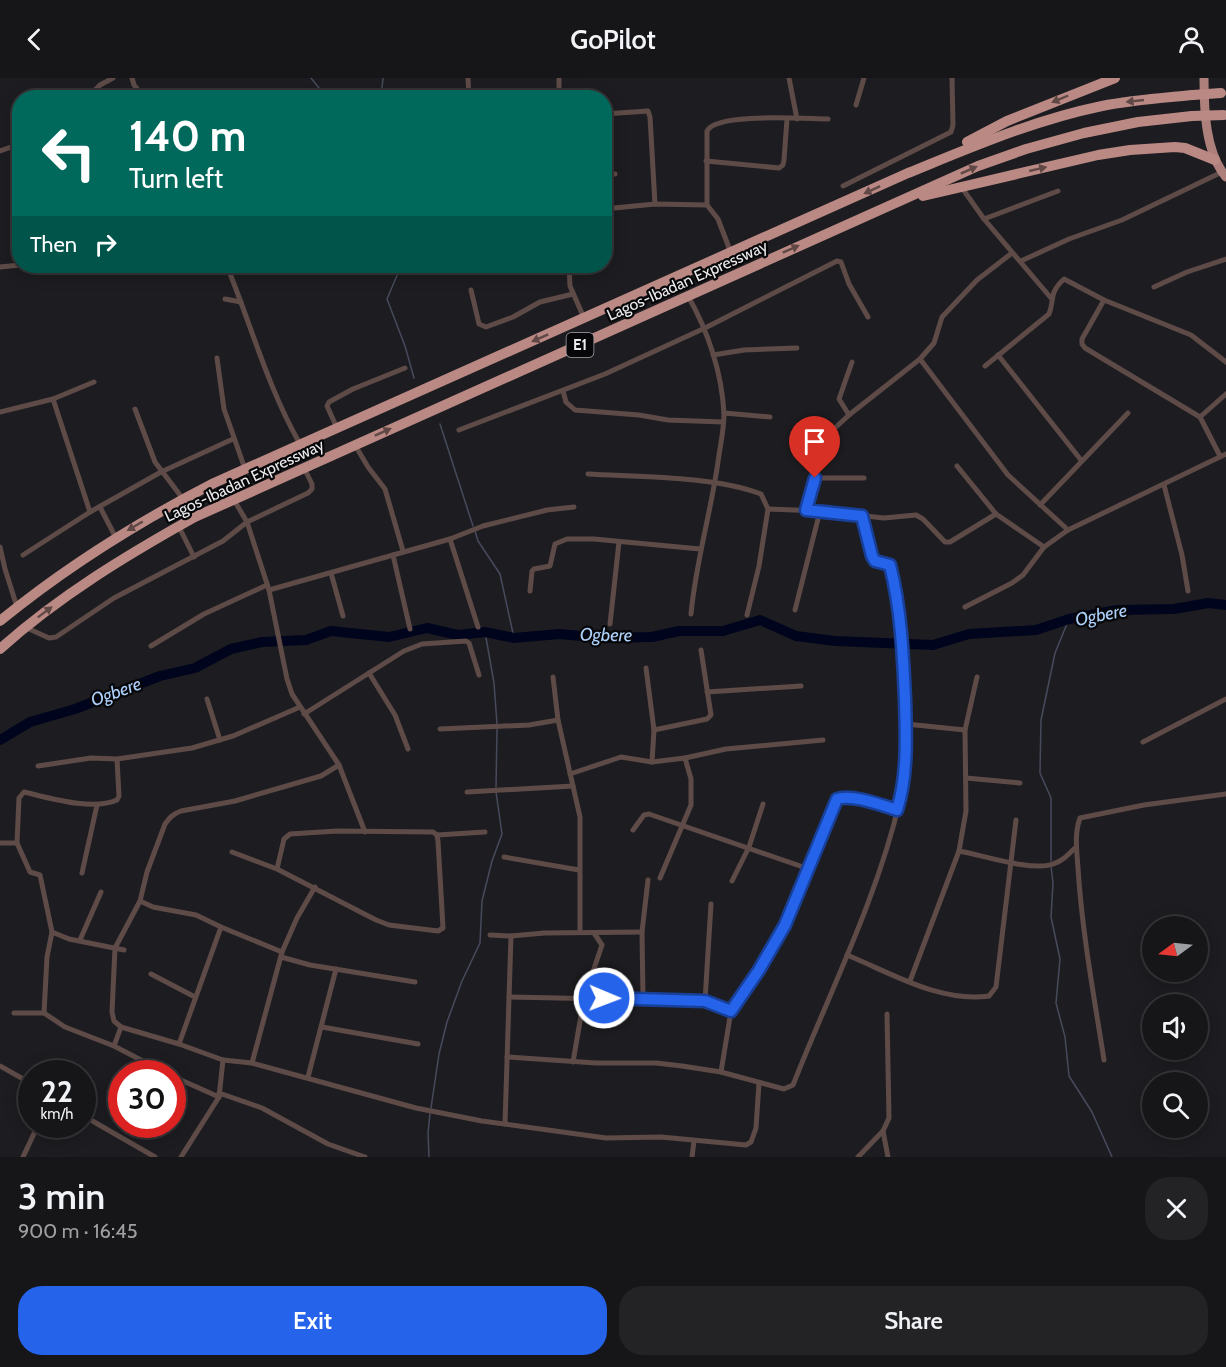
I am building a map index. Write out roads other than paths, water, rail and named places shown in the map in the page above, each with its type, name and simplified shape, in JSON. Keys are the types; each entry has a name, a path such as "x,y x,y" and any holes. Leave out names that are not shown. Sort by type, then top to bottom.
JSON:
{"highway":[{"path":"908,174 1007,121 1115,78"},
{"path":"1204,78 1206,120 1215,159 1226,182"},
{"name":"Lagos-Ibadan Expressway","path":"0,621 64,571 183,499 300,444 908,174 995,137 1046,120 1110,105 1223,93"},
{"name":"Lagos-Ibadan Expressway","path":"0,649 88,581 178,526 978,166 1026,149 1110,127 1192,116 1225,115"},
{"path":"910,197 1130,150 1185,148 1215,159"}],"street":[{"path":"95,90 113,78"},
{"path":"789,78 797,118"},
{"path":"856,105 864,78"},
{"path":"843,186 951,132 953,124 952,78"},
{"path":"612,113 648,111 655,204"},
{"path":"731,253 718,219 707,205 706,132 709,127 739,119 765,117 828,119"},
{"path":"706,161 779,168 783,165 784,160 787,119"},
{"path":"1021,261 1069,239 1122,220 1224,174"},
{"path":"961,187 984,219 1051,298 1052,308 1049,314 985,366"},
{"path":"984,219 1058,191"},
{"path":"612,208 655,204 707,205"},
{"path":"835,429 849,415 920,359 934,343 942,317 977,280 1012,253"},
{"path":"1154,287 1179,275 1226,259"},
{"path":"459,430 605,374 705,328 837,261 841,262 849,284 868,317"},
{"path":"231,273 271,386 282,413 300,444"},
{"path":"569,273 573,294 584,318"},
{"path":"1051,298 1064,279 1104,300 1191,335 1226,362"},
{"path":"471,290 479,324 486,327 540,302 573,294"},
{"path":"688,296 705,328 713,354 724,413 715,483 700,549 692,614"},
{"path":"225,299 241,302"},
{"path":"965,607 1023,575 1044,548 1068,530 1223,455 1200,417 1084,348 1082,339 1104,300"},
{"path":"713,354 753,349 797,348"},
{"path":"998,355 1081,460"},
{"path":"217,357 224,409 245,469"},
{"path":"920,359 1008,475 1068,530"},
{"path":"849,415 839,399 852,362"},
{"path":"338,428 327,406 329,402 352,389 405,368"},
{"path":"0,412 53,399 94,381"},
{"path":"563,391 566,402 575,410 639,415 668,420 723,422"},
{"path":"1200,417 1226,394"},
{"path":"53,399 90,512"},
{"path":"135,409 155,462 183,499"},
{"path":"1040,505 1128,412"},
{"path":"724,413 770,417"},
{"path":"23,555 90,512 161,472 233,439"},
{"path":"355,445 385,489 403,551"},
{"path":"957,466 996,514 1044,548"},
{"path":"26,627 49,638 56,637 114,598 194,557 223,541 247,522 312,489 312,484 303,468"},
{"path":"588,474 657,477 715,483 761,494 768,509 759,566 747,615"},
{"path":"806,510 815,478 864,478"},
{"path":"1164,485 1182,555 1188,591"},
{"path":"233,500 247,522 268,588 292,694 339,765 365,832"},
{"path":"100,507 116,538"},
{"path":"150,646 204,614 268,588 331,573 450,539 483,526 547,510 574,507"},
{"path":"768,509 820,511 884,518 920,516 945,542 955,539 996,514"},
{"path":"795,610 820,511"},
{"path":"507,1057 573,1062 656,1063 721,1072 784,1089 793,1085 876,878 902,789 906,724 904,654 894,580 890,565 875,561 872,556 862,516"},
{"path":"178,526 194,557"},
{"path":"450,539 478,627"},
{"path":"530,591 531,571 550,566 553,546 567,539 594,539 700,549"},
{"path":"610,624 619,542"},
{"path":"0,547 17,607"},
{"path":"393,555 410,629"},
{"path":"331,573 343,616"},
{"path":"304,714 414,646 422,644 466,641 472,647 479,675"},
{"path":"654,730 707,719 711,715 701,650"},
{"path":"646,668 654,730 652,762"},
{"path":"369,674 395,715 408,749"},
{"path":"553,677 558,720 582,832 579,870 580,932"},
{"path":"910,981 959,851 966,811 966,730 977,677"},
{"path":"708,692 801,686"},
{"path":"207,699 220,740"},
{"path":"1143,742 1226,699"},
{"path":"38,766 91,758 117,759 192,748 220,740 300,707"},
{"path":"440,729 529,725 558,720"},
{"path":"906,724 966,730"},
{"path":"570,774 621,757 652,762 726,749 823,740"},
{"path":"660,878 691,805 691,779 685,758"},
{"path":"44,1013 47,957 52,932 40,875 30,872 17,843 19,798 24,792 53,799 97,805 112,802 119,796 117,759"},
{"path":"339,765 321,776 235,801 174,813 165,824 147,873 140,901 115,948 112,1012 114,1021 121,1027 223,1060 252,1062 416,1108 606,1138 661,1137 746,1145 751,1142 756,1128 759,1083"},
{"path":"966,778 1020,783"},
{"path":"467,792 573,786"},
{"path":"1104,1060 1083,929 1076,847 1077,825 1080,818 1226,794"},
{"path":"721,1072 731,1011 759,970 785,925 837,799 842,797 870,802 897,810"},
{"path":"732,881 749,847 763,804"},
{"path":"82,873 97,805"},
{"path":"633,830 644,815 650,814 809,869"},
{"path":"847,955 934,992 989,996 996,987 1016,820"},
{"path":"277,869 284,839 290,834 337,831 433,832 437,835 485,832"},
{"path":"232,852 277,869 376,920 389,924 440,930 443,928 437,835"},
{"path":"0,843 17,843"},
{"path":"959,851 1027,866 1051,865 1061,861 1076,847"},
{"path":"504,857 579,870"},
{"path":"643,998 642,932 648,880"},
{"path":"252,1062 282,955 297,918 315,887"},
{"path":"80,940 101,892"},
{"path":"140,901 153,907 196,915 282,955 336,969 416,982"},
{"path":"705,1001 711,904"},
{"path":"178,1044 221,927"},
{"path":"52,932 69,939 123,950"},
{"path":"490,934 511,936 580,932 642,932"},
{"path":"573,1062 584,998 602,945 594,933"},
{"path":"506,1124 511,936"},
{"path":"308,1077 336,969"},
{"path":"151,974 195,997"},
{"path":"509,997 705,1001 731,1011"},
{"path":"14,1013 44,1013 65,1027 114,1046 141,1060"},
{"path":"858,1157 883,1131 889,1118 887,1014"},
{"path":"114,1046 121,1027"},
{"path":"322,1027 418,1044"},
{"path":"181,1157 219,1095 223,1060"},
{"path":"0,1066 18,1076"},
{"path":"186,1082 219,1095 262,1108 353,1156 365,1157"},
{"path":"96,1122 155,1157"},
{"path":"883,1131 888,1157"},
{"path":"23,1157 32,1138"},
{"path":"692,1157 694,1141"}],"waterway":[{"path":"311,78 321,90"},
{"path":"382,90 383,78"},
{"path":"398,273 387,299 405,346 414,378"},
{"path":"440,424 473,526"},
{"path":"475,531 478,541 500,574 514,638"},
{"name":"Ogbere","path":"0,740 30,722 75,709 160,676 195,668 231,649 262,642 306,640 331,631 389,637 427,628 458,635 485,632 514,638 559,634 605,638 652,637 679,631 723,631 760,620 796,636 835,641 933,645 969,634 1036,630 1069,619 1117,610 1174,609 1208,603 1226,605"},
{"path":"1051,861 1051,798 1040,773 1041,720 1055,653 1069,619"},
{"path":"485,632 494,683 497,724"},
{"path":"496,787 497,729"},
{"path":"431,1108 439,1054 447,1022 462,981 480,943 482,901 492,861 502,834 496,792"},
{"path":"1051,866 1053,883 1051,917 1060,959 1056,1003 1065,1037 1069,1076 1092,1112 1112,1157"},
{"path":"429,1157 430,1113"}]}
